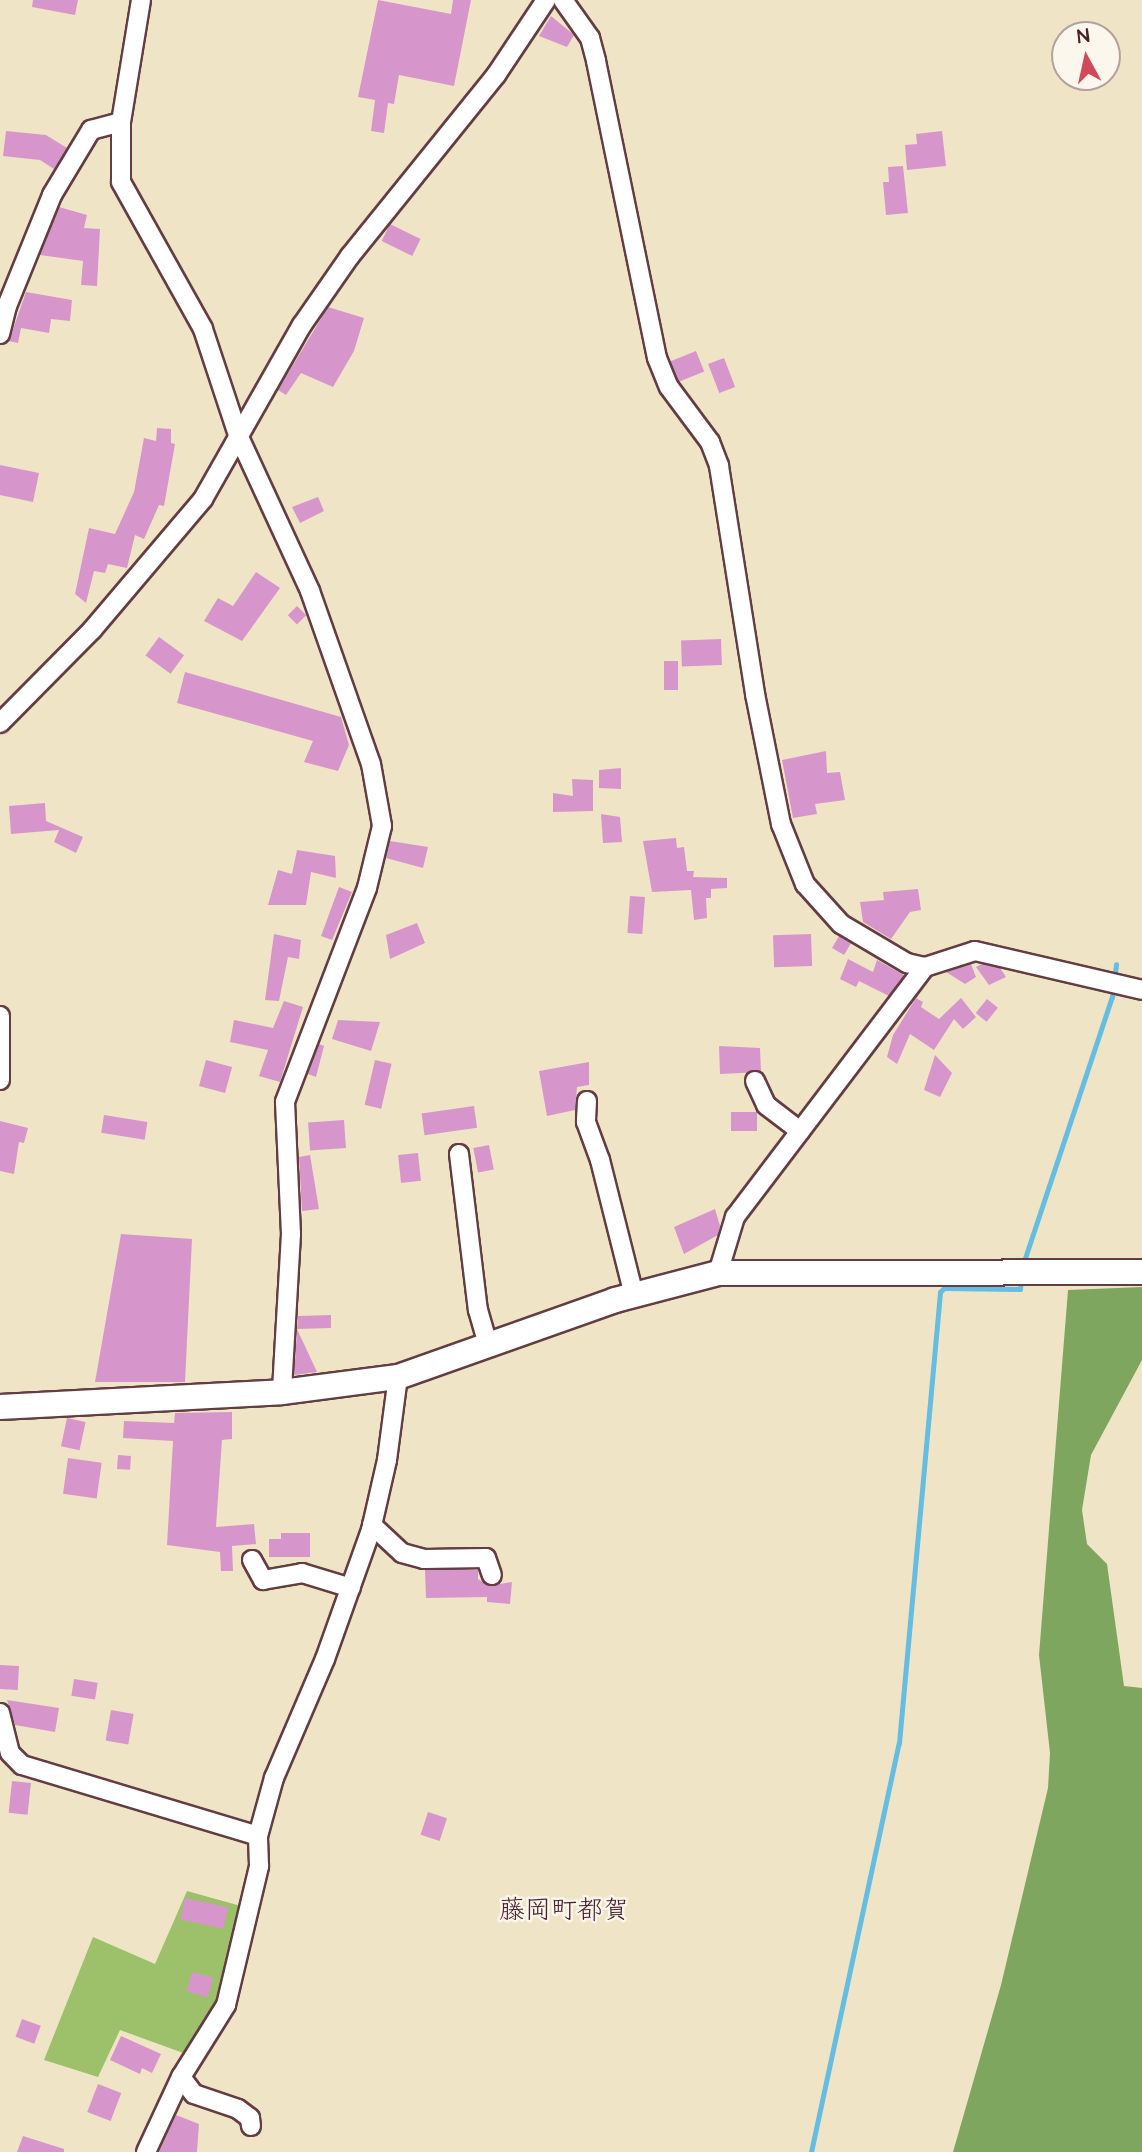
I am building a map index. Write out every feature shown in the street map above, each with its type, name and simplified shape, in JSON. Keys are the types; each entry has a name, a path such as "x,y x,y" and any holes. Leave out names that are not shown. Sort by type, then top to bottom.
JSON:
{"street":[{"path":"141,0 121,122 121,182 203,329 238,435 310,591 371,764 382,826 367,888 285,1102 291,1234 282,1392"},
{"path":"1,724 92,630 203,499 318,302 496,75 546,0"},
{"path":"563,0 590,38 657,358 669,387 710,442 719,466 755,694 781,824 805,884 841,924 907,963 925,967 975,951 1142,990"},
{"path":"0,334 6,306 52,195 91,130 121,122"},
{"path":"718,1273 735,1217 925,967"},
{"path":"0,1016 0,1080"},
{"path":"755,1081 766,1105 800,1131"},
{"path":"587,1101 586,1122 600,1160 634,1295"},
{"path":"459,1154 478,1310 488,1345"},
{"path":"0,1408 282,1392 398,1377 634,1295 718,1273 1142,1272"},
{"path":"146,2152 181,2077 226,2006 259,1866 258,1836 274,1778 351,1588 372,1525 387,1460 398,1377"},
{"path":"372,1525 402,1553 424,1559 486,1558 492,1575"},
{"path":"253,1560 263,1580 302,1573 351,1588"},
{"path":"0,1713 10,1753 22,1765 258,1836"},
{"path":"181,2077 194,2094 238,2109 250,2118 251,2126"}],"green space":[{"path":"1142,1287 1142,1360 1091,1455 1082,1510 1087,1544 1107,1564 1124,1686 1142,1688 1142,2152 953,2152 1001,1985 1048,1788 1050,1753 1039,1655 1068,1290"},
{"path":"187,1891 241,1906 221,1997 186,2054 120,2030 98,2077 44,2060 93,1937 155,1964"}],"building":[{"path":"33,0 78,0 75,15 32,7"},
{"path":"378,0 451,14 453,0 471,0 454,86 399,75 394,104 388,103 384,133 371,131 375,100 358,97"},
{"path":"551,16 574,35 567,47 539,36"},
{"path":"6,131 46,135 67,148 54,169 40,160 3,156"},
{"path":"942,131 946,166 907,170 905,145 917,144 916,134"},
{"path":"903,166 908,213 886,215 883,182 889,182 888,167"},
{"path":"59,207 87,215 84,228 100,229 97,286 81,285 83,261 40,255"},
{"path":"390,224 421,239 412,256 382,241"},
{"path":"26,292 72,300 70,321 51,319 49,333 21,328 18,343 9,341"},
{"path":"328,307 364,318 354,351 333,387 301,373 286,395 278,390"},
{"path":"696,351 704,371 678,382 670,361"},
{"path":"724,358 735,387 719,393 708,364"},
{"path":"157,428 171,429 171,443 175,444 164,506 159,505 144,539 135,535 127,568 108,564 105,573 94,571 86,603 75,594 89,528 115,534 134,492 144,438 156,441"},
{"path":"0,465 39,473 33,502 0,495"},
{"path":"318,497 324,511 300,523 292,507"},
{"path":"256,572 280,588 242,641 204,621 218,598 233,606"},
{"path":"297,606 306,615 297,624 288,615"},
{"path":"159,637 184,655 171,674 145,656"},
{"path":"721,639 722,665 682,666 681,640"},
{"path":"664,661 678,661 678,690 664,690"},
{"path":"185,672 341,717 349,745 338,771 304,762 313,741 177,703"},
{"path":"826,751 827,773 840,772 845,800 815,804 817,814 793,818 782,760"},
{"path":"621,768 621,789 599,788 599,770"},
{"path":"572,779 593,780 593,811 553,812 553,793 573,796"},
{"path":"45,803 46,821 83,837 76,853 54,842 59,830 11,834 9,806"},
{"path":"601,814 620,817 622,842 603,843"},
{"path":"676,838 677,848 684,847 687,871 694,871 693,877 727,878 727,888 711,889 711,898 706,898 707,918 694,920 691,890 652,892 643,841"},
{"path":"390,841 428,847 423,868 386,858"},
{"path":"297,850 335,856 336,878 311,872 306,905 268,905 278,870 292,874"},
{"path":"339,887 352,892 332,940 321,936"},
{"path":"918,889 921,910 910,912 891,939 863,922 860,902 884,900 883,892"},
{"path":"630,896 645,897 642,934 627,933"},
{"path":"417,923 425,943 390,959 386,935"},
{"path":"274,934 301,940 299,959 288,957 279,1001 265,1000"},
{"path":"811,934 812,966 774,967 773,935"},
{"path":"839,936 851,943 844,955 832,948"},
{"path":"848,959 873,972 877,960 904,975 889,996 859,981 856,987 840,979"},
{"path":"971,964 976,977 965,984 946,972"},
{"path":"982,964 1000,968 1006,977 989,985 976,967"},
{"path":"916,998 923,1002 921,1007 939,1019 961,998 976,1017 963,1029 954,1019 934,1050 910,1034 897,1064 887,1057 893,1035"},
{"path":"987,999 998,1008 987,1022 976,1013"},
{"path":"284,1001 303,1007 280,1082 259,1076 268,1050 230,1042 234,1020 273,1028"},
{"path":"338,1020 380,1022 371,1051 332,1039"},
{"path":"319,1044 324,1046 316,1077 308,1074"},
{"path":"719,1046 760,1048 761,1072 720,1074"},
{"path":"935,1055 952,1073 940,1097 924,1090"},
{"path":"206,1060 232,1067 225,1093 199,1086"},
{"path":"375,1060 392,1064 381,1109 365,1105"},
{"path":"589,1062 589,1085 577,1087 575,1110 547,1116 539,1071"},
{"path":"474,1106 477,1128 425,1135 422,1113"},
{"path":"731,1112 757,1112 757,1131 731,1131"},
{"path":"104,1115 147,1122 145,1140 101,1133"},
{"path":"344,1120 346,1148 310,1150 308,1123"},
{"path":"0,1121 28,1128 24,1143 19,1142 14,1174 0,1171"},
{"path":"489,1145 494,1170 478,1173 473,1148"},
{"path":"418,1153 421,1181 401,1183 398,1155"},
{"path":"310,1155 319,1209 302,1211 299,1157"},
{"path":"715,1209 720,1226 718,1235 684,1254 674,1227"},
{"path":"121,1234 192,1239 185,1382 95,1382"},
{"path":"331,1315 331,1328 297,1329 298,1316"},
{"path":"297,1329 317,1372 294,1375"},
{"path":"232,1412 232,1439 222,1440 216,1527 254,1524 256,1544 232,1546 233,1571 221,1571 220,1552 167,1545 173,1441 123,1438 124,1421 174,1423 175,1413"},
{"path":"67,1418 86,1422 80,1450 61,1446"},
{"path":"118,1455 131,1456 130,1470 117,1469"},
{"path":"68,1458 102,1463 97,1498 63,1494"},
{"path":"281,1533 310,1533 310,1557 269,1557 269,1539 281,1539"},
{"path":"425,1570 478,1570 478,1579 489,1586 512,1582 510,1604 487,1602 487,1597 426,1598"},
{"path":"0,1665 19,1666 18,1690 0,1689"},
{"path":"74,1679 98,1683 95,1700 71,1696"},
{"path":"7,1700 59,1708 55,1732 15,1725"},
{"path":"111,1710 134,1714 128,1745 106,1741"},
{"path":"12,1781 31,1783 28,1815 9,1813"},
{"path":"428,1812 447,1818 440,1841 421,1835"},
{"path":"185,1898 228,1907 223,1929 180,1920"},
{"path":"192,1972 213,1978 208,1997 186,1991"},
{"path":"22,2019 41,2026 34,2044 16,2037"},
{"path":"121,2036 161,2054 152,2073 142,2068 140,2074 110,2060"},
{"path":"98,2084 121,2093 111,2121 87,2112"},
{"path":"176,2115 199,2124 197,2152 159,2152"},
{"path":"23,2136 64,2149 64,2152 17,2152"}],"waterway":[{"path":"1023,1264 1112,997 1116,964"},
{"path":"811,2152 899,1743 940,1292 944,1288 1020,1289 1021,1277"}],"district":[{"name":"藤岡町都賀","path":"564,1911"}]}
